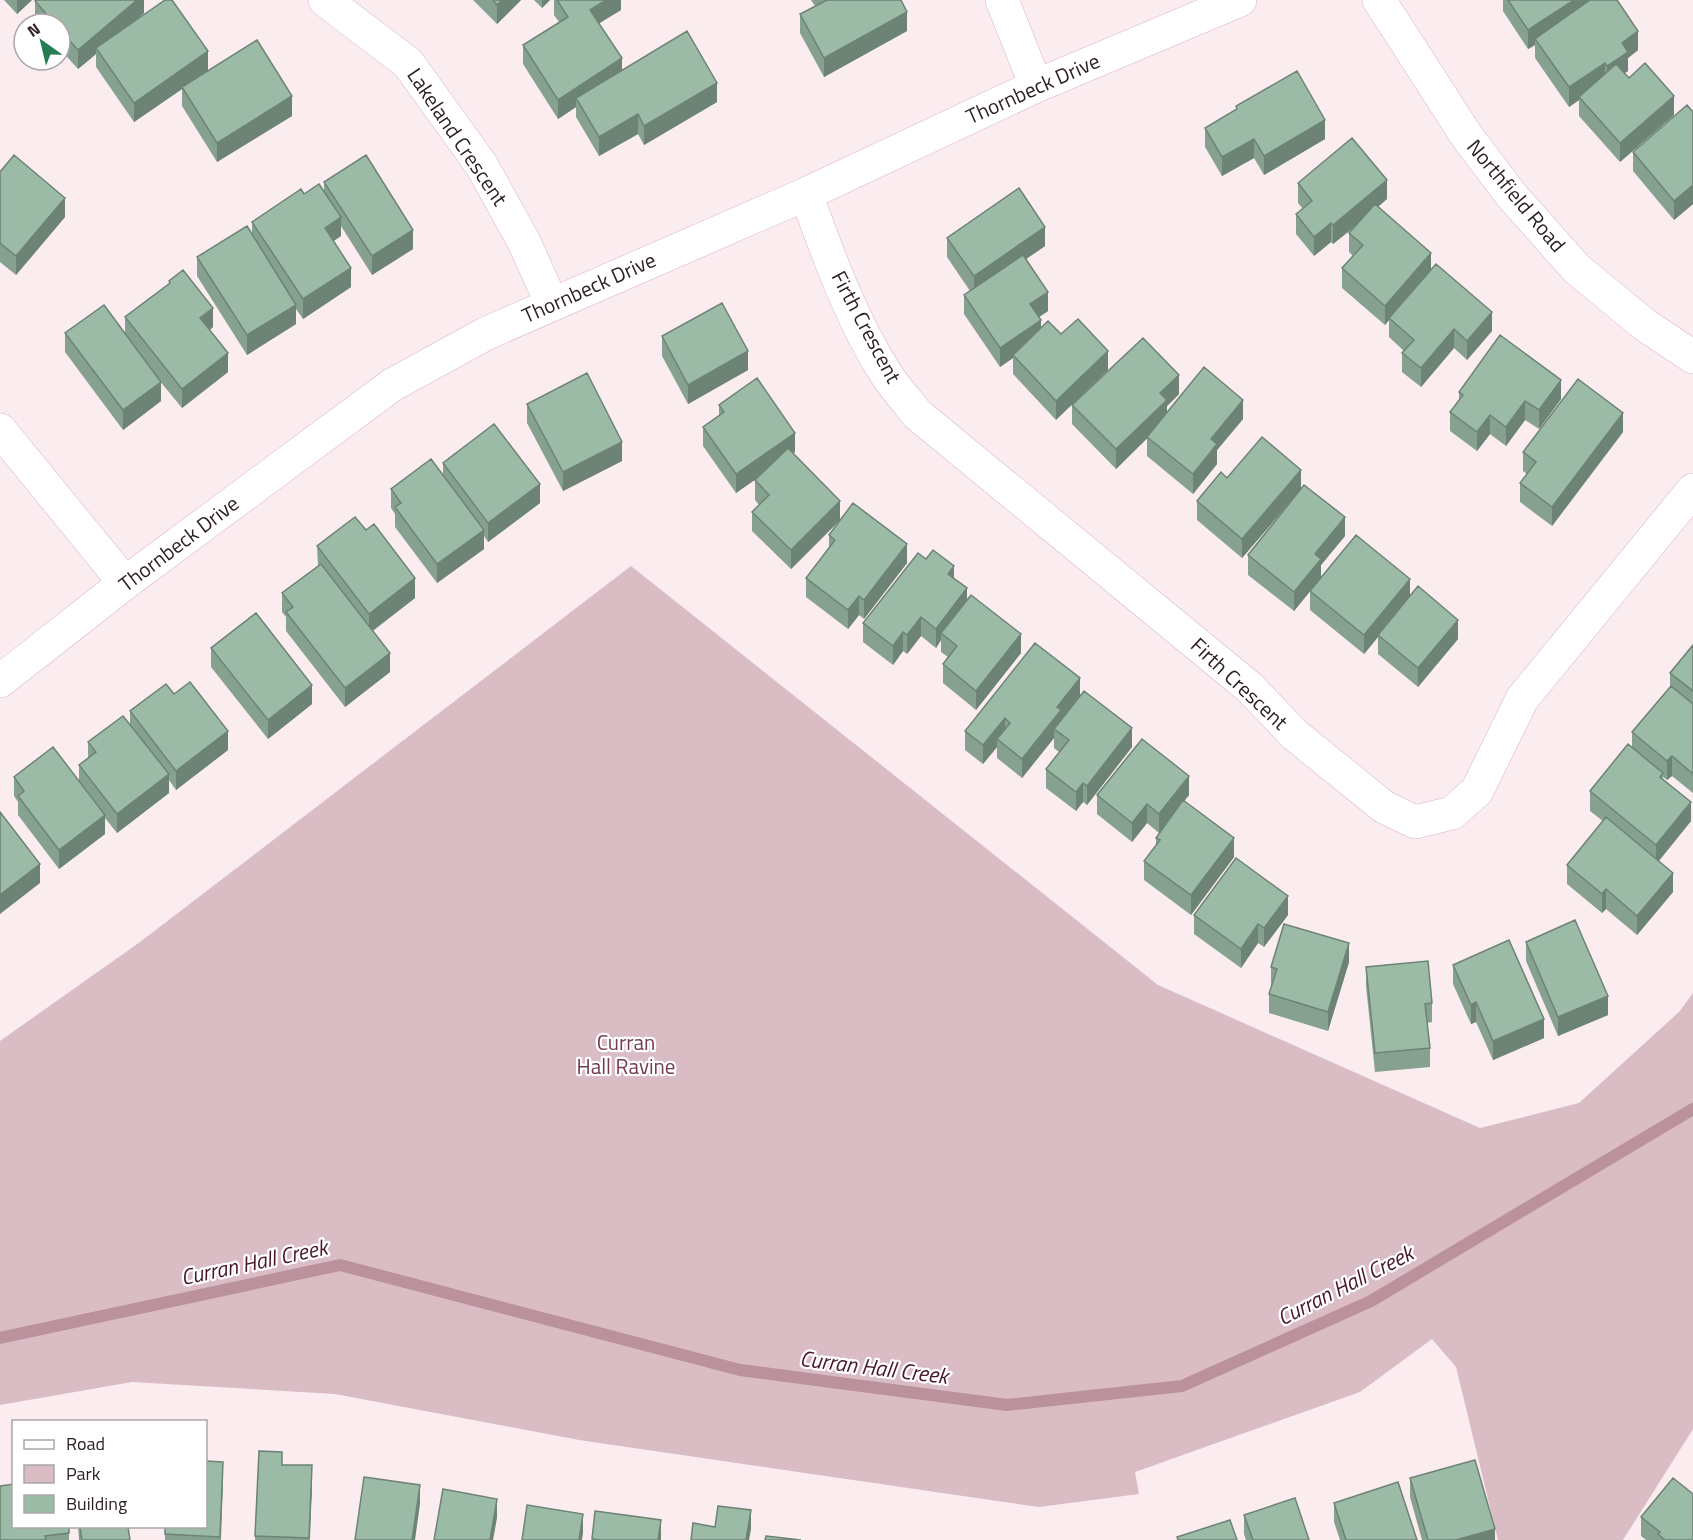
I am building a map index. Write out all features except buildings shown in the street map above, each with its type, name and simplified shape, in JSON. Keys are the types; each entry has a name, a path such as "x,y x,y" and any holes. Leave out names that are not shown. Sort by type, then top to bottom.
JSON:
{"street":[{"name":"Lakeland Crescent","path":"325,0 408,63 482,166 524,242 552,304"},
{"path":"1002,0 1036,86"},
{"name":"Thornbeck Drive","path":"0,681 125,583 392,385 487,333 806,194 1036,86 1240,0"},
{"name":"Northfield Road","path":"1379,0 1468,138 1512,196 1576,269 1645,325 1693,357"},
{"name":"Firth Crescent","path":"806,194 827,250 860,324 886,374 917,414 1249,687 1295,735 1384,807 1415,822 1452,813 1477,791 1522,699 1693,490"},
{"path":"0,430 125,583"}],"green space":[{"name":"Curran Hall Ravine","path":"631,566 1158,985 1480,1128 1579,1103 1679,1012 1693,993 1693,1429 1623,1540 1498,1540 1456,1367 1432,1339 1360,1392 1135,1472 1139,1494 1039,1507 579,1440 335,1394 132,1382 0,1405 0,1041 140,942"}],"waterway":[{"name":"Curran Hall Creek","path":"0,1338 340,1265 740,1370 1007,1405 1182,1386 1371,1301 1693,1109"}]}
